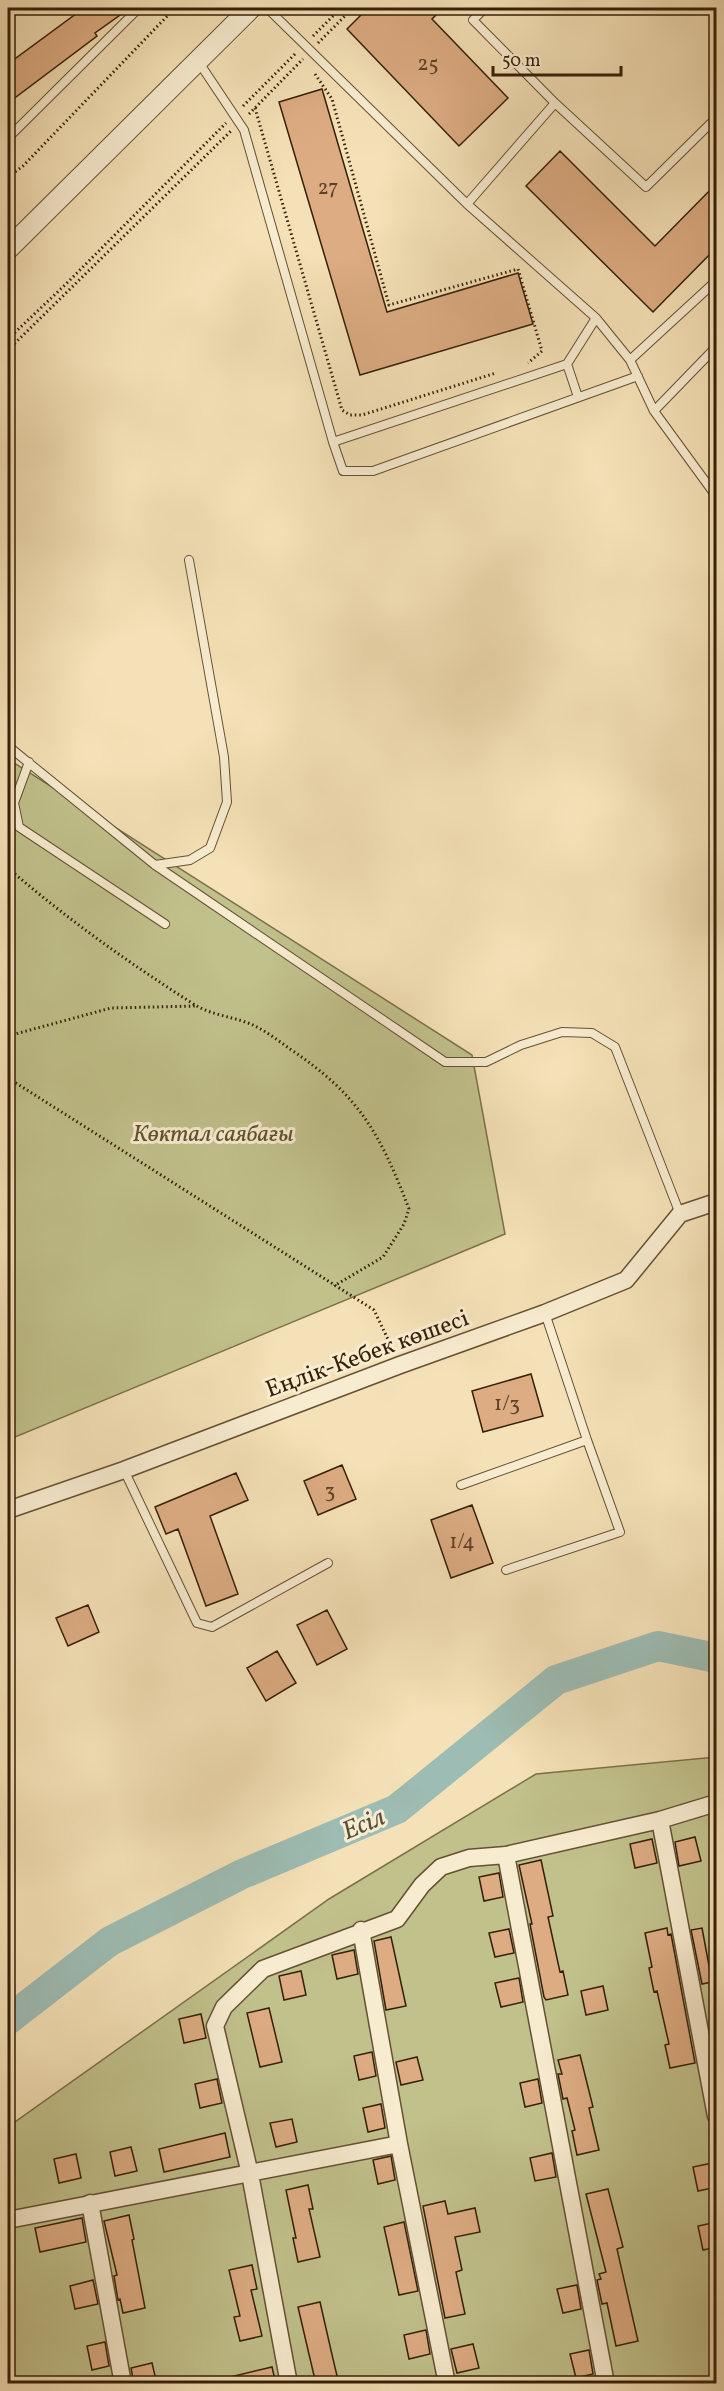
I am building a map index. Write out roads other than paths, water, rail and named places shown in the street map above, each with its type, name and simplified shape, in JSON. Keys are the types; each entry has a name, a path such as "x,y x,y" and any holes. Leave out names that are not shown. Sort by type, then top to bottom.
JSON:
{"street":[{"path":"8,249 251,8"},
{"path":"680,1214 717,1203"},
{"name":"Еңлік-Кебек көшесі","path":"8,1510 124,1470 626,1281 680,1214"},
{"path":"289,2384 250,2174 215,2026 225,2007 263,1969 361,1930 397,1919 422,1885 441,1867 469,1858 506,1855 660,1820 717,1803"},
{"path":"660,1820 717,2116"},
{"path":"506,1855 606,2384"},
{"path":"361,1930 399,2144 447,2384"},
{"path":"8,2220 399,2144"},
{"path":"90,2203 123,2384"}],"lane":[{"path":"8,138 139,8"},
{"path":"267,8 467,204 596,318 630,360 654,411 717,496"},
{"path":"485,8 473,20 555,103 646,187 717,118"},
{"path":"709,8 717,10"},
{"path":"197,61 244,130 343,471 373,471 638,376"},
{"path":"467,204 555,103"},
{"path":"630,360 717,281"},
{"path":"333,442 567,364 596,318"},
{"path":"654,411 717,347"},
{"path":"567,364 578,397"},
{"path":"155,865 190,860 210,848 227,802 224,757 189,560"},
{"path":"8,746 155,865 445,1062 486,1062 521,1046 562,1032 592,1033 615,1047 680,1214"},
{"path":"29,762 14,803 20,827 165,924"},
{"path":"506,1570 620,1532 545,1313"},
{"path":"461,1485 587,1440"},
{"path":"124,1470 197,1623 212,1627 328,1563"}],"waterway":[{"name":"Есіл","path":"8,2020 110,1941 240,1875 397,1809 556,1680 658,1646 716,1658"}],"park label":[{"name":"Көктал саябағы","path":"213,1133"}]}
